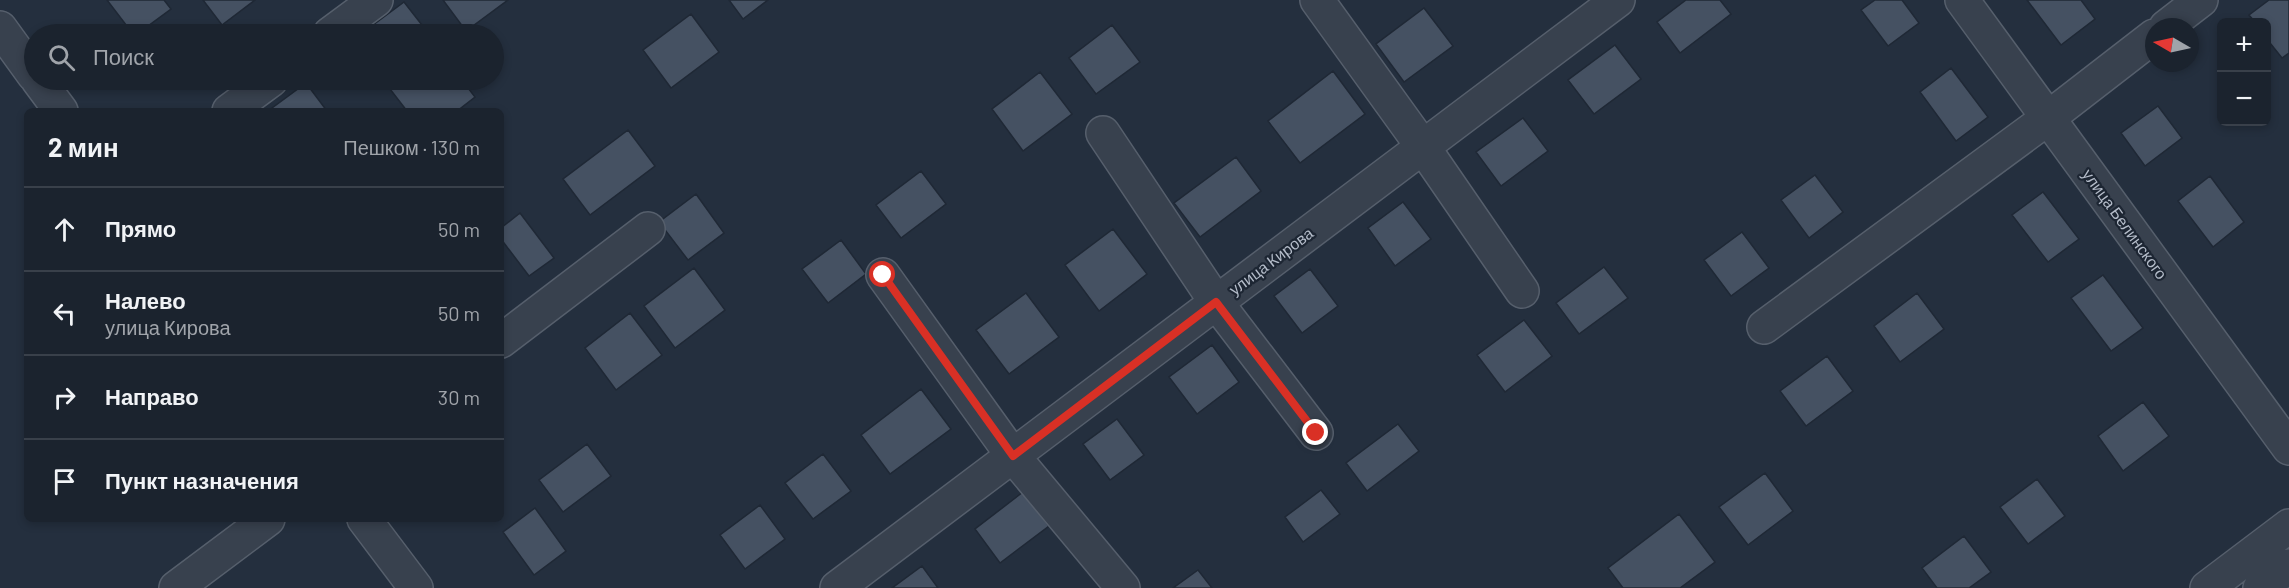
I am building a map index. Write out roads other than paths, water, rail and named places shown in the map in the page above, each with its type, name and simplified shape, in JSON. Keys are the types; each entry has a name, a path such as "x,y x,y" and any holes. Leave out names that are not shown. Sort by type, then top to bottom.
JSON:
{"street":[{"path":"344,24 376,0"},
{"path":"1317,0 1424,147 1522,291"},
{"name":"улица Кирова","path":"837,588 1618,0"},
{"name":"улица Белинского","path":"1962,0 2289,448"},
{"path":"2177,18 2200,0"},
{"path":"0,28 24,61"},
{"path":"1764,327 2048,118 2145,43"},
{"path":"45,90 59,108"},
{"path":"233,108 257,90"},
{"path":"1103,133 1216,302 1316,433"},
{"path":"504,339 648,229"},
{"path":"883,275 1013,456 1123,588"},
{"path":"176,588 264,522"},
{"path":"366,522 416,588"},
{"path":"2207,588 2289,526"},
{"path":"2260,588 2289,566"}]}
